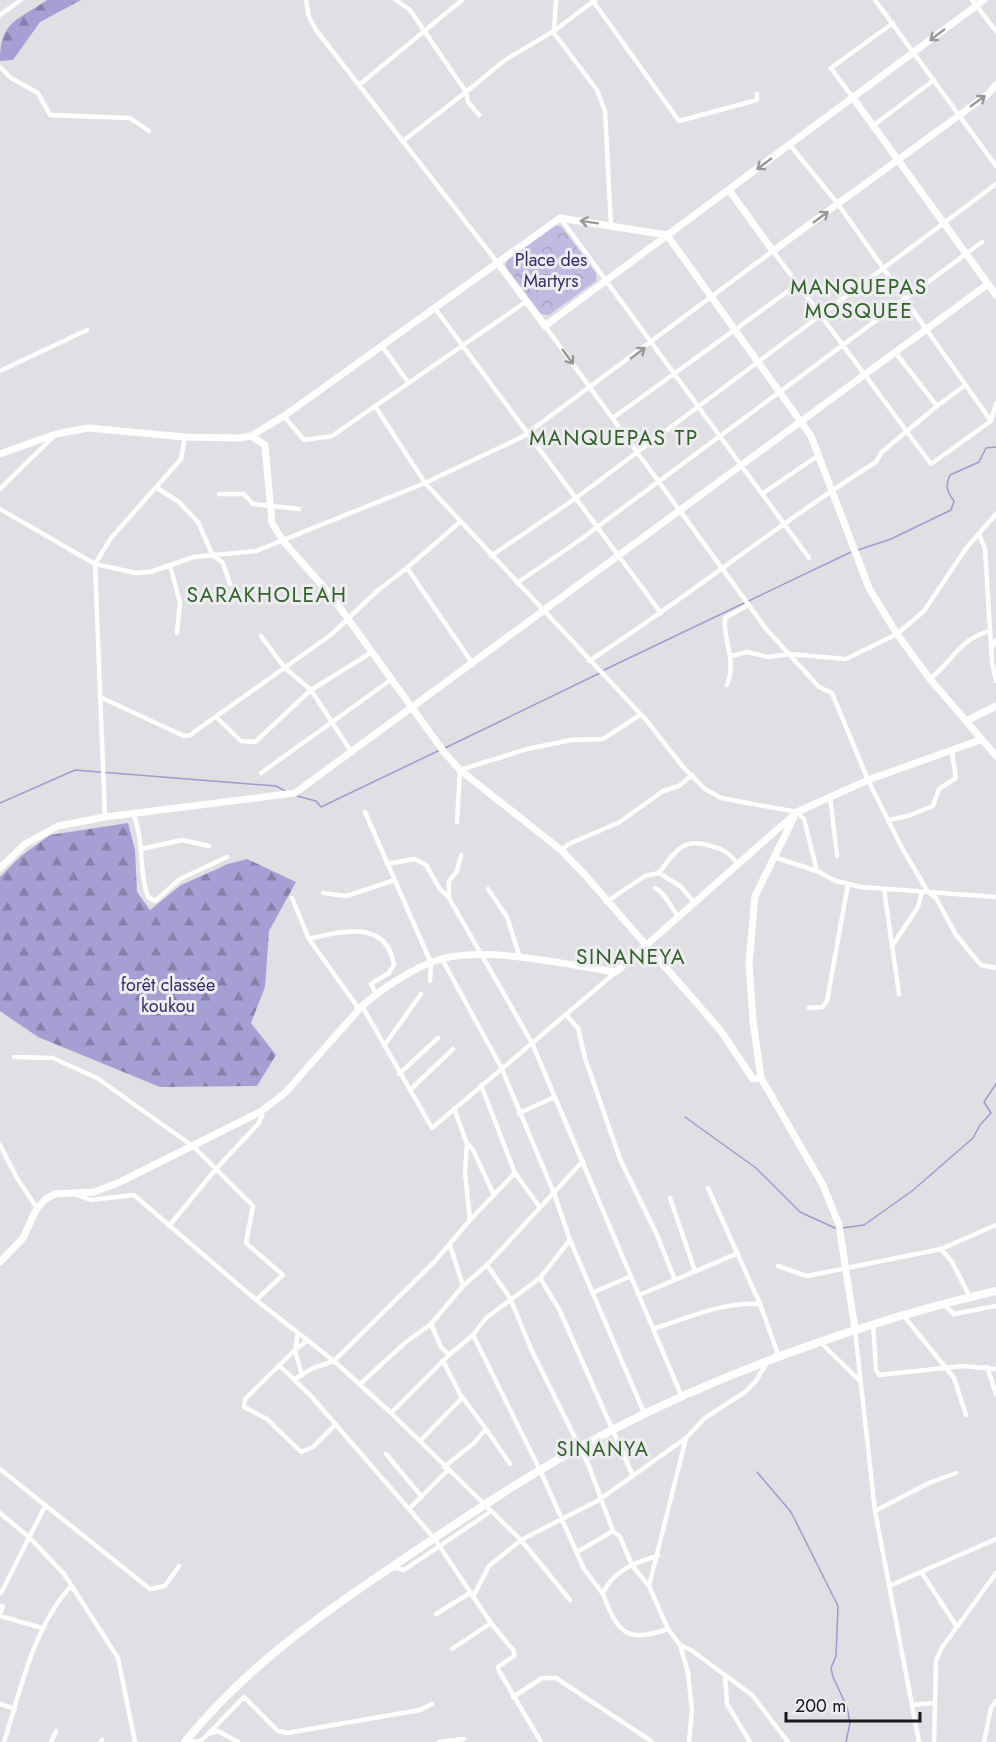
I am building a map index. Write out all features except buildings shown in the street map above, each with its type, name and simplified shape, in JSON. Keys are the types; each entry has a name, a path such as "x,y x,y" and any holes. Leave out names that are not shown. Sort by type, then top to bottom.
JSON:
{"highway":[{"path":"185,1741 241,1680 309,1623 391,1567 436,1541 483,1504 579,1448 682,1397 780,1357 873,1323 996,1291"}],"street":[{"path":"0,15 21,0"},
{"path":"306,0 309,17 316,30 527,301 720,567 798,667 819,687 832,693 868,780 928,892 936,898 956,935 981,965 996,968"},
{"path":"396,0 410,10 466,92 468,102 479,115"},
{"path":"359,85 462,0"},
{"path":"556,0 554,31 597,90 605,111 611,226"},
{"path":"875,0 996,166"},
{"path":"545,326 853,98 974,3 984,0"},
{"path":"403,141 505,60 554,31 594,1 679,121 757,100 756,94"},
{"path":"974,3 996,31"},
{"path":"893,23 831,68 996,295"},
{"path":"0,67 11,78 38,93 50,116 130,118 149,131"},
{"path":"874,125 934,80"},
{"path":"0,508 95,564 136,573 150,572 194,557 256,551 425,483 528,434 959,115 996,85"},
{"path":"790,144 838,204 928,328 964,386 991,421"},
{"path":"491,556 576,498 757,360 996,184"},
{"path":"729,190 863,376 931,464 991,421 996,404"},
{"path":"560,218 809,558"},
{"path":"0,454 56,434 88,428 185,436 230,438 251,436 284,416 560,218 667,235 801,421 819,454 869,588 897,634 930,679 980,740 996,755"},
{"path":"517,583 982,242"},
{"path":"613,418 798,284"},
{"path":"0,868 39,834 58,826 105,817 292,794 352,753 988,284"},
{"path":"284,416 304,440 332,436 527,301"},
{"path":"434,307 661,613"},
{"path":"0,371 87,330"},
{"path":"381,345 408,382"},
{"path":"895,352 937,406"},
{"path":"589,661 661,613 783,522 876,462 882,452 964,386"},
{"path":"375,406 425,483 640,715 705,789 721,798 796,812 804,819 817,871"},
{"path":"0,489 56,434"},
{"path":"105,817 95,564 111,538 181,459 185,436"},
{"path":"251,436 266,445 272,523 283,541 298,556 348,619 443,749 460,770 561,850 721,1031 753,1079 761,1078"},
{"path":"762,494 819,454"},
{"path":"157,488 179,502 198,522 212,554 223,563 230,584"},
{"path":"219,494 244,494 253,504 299,509"},
{"path":"731,656 747,652 768,657 790,654 846,658 897,634 914,622 924,610 996,514"},
{"path":"100,697 184,736 190,735 332,634 377,591 460,522"},
{"path":"979,534 984,549 991,649 996,681"},
{"path":"171,565 180,603 177,633"},
{"path":"407,568 472,664"},
{"path":"727,685 732,668 724,628 725,618 747,602"},
{"path":"930,679 944,668 950,656 968,642 990,631"},
{"path":"261,636 284,667 311,690 330,723 352,753"},
{"path":"991,649 996,640"},
{"path":"216,717 242,741 255,742 311,690 372,652"},
{"path":"261,773 392,679"},
{"path":"966,721 996,706"},
{"path":"460,770 527,749 571,740 603,739 640,715"},
{"path":"291,898 309,939 361,1007 432,1128 501,1067 616,972 796,812 868,780 952,752 980,740"},
{"path":"888,819 908,816 933,806 939,789 956,778 952,752"},
{"path":"457,822 460,770"},
{"path":"561,850 569,844 620,822 663,791 679,786 692,775"},
{"path":"830,796 837,856"},
{"path":"365,812 430,963 430,981"},
{"path":"796,812 755,897 749,963 753,1021 761,1078 823,1185 839,1228 855,1329 875,1511 919,1742"},
{"path":"133,814 140,829 145,888 148,897 155,901 180,879 227,857"},
{"path":"141,849 182,840 208,846"},
{"path":"606,902 645,876 659,873 672,855 688,842 696,841 726,850 738,864"},
{"path":"449,897 448,881 457,871 461,855"},
{"path":"774,857 848,884 884,889 996,897"},
{"path":"387,864 416,859 426,865 440,889 449,897 484,956 532,1043 682,1397"},
{"path":"659,873 680,886 694,902"},
{"path":"323,893 346,896 395,880"},
{"path":"809,1008 822,1006 827,1001 848,884"},
{"path":"655,888 660,890 678,916"},
{"path":"488,889 507,916 520,958"},
{"path":"884,889 899,994"},
{"path":"892,946 918,907 922,892"},
{"path":"309,939 346,930 377,936 384,941 393,955 394,965 388,973 371,984 376,994"},
{"path":"77,1195 120,1182 260,1112 285,1093 361,1007 376,994 430,963 442,959 484,956 520,958 616,972"},
{"path":"442,959 501,1067 554,1193 570,1240 645,1415"},
{"path":"384,1046 421,994"},
{"path":"566,1015 578,1028 585,1058 620,1159 657,1235 675,1280"},
{"path":"399,1074 438,1038"},
{"path":"410,1090 453,1049"},
{"path":"14,1057 53,1058 97,1078 194,1147 253,1206 246,1243 283,1275 256,1300"},
{"path":"481,1085 515,1173 539,1206"},
{"path":"519,1113 555,1097"},
{"path":"454,1108 467,1144 465,1183 470,1220"},
{"path":"169,1226 216,1169 258,1124 262,1116 260,1112"},
{"path":"467,1144 473,1150 494,1195"},
{"path":"0,1145 17,1178 37,1208"},
{"path":"360,1384 406,1342 431,1324 463,1286 487,1265 539,1206 583,1161"},
{"path":"295,1379 334,1361 450,1245 470,1220 515,1173"},
{"path":"708,1188 760,1304 780,1357"},
{"path":"0,1262 23,1238 37,1208 55,1194 77,1195 91,1200 134,1195 256,1300 360,1384 521,1540 570,1600"},
{"path":"670,1198 695,1271"},
{"path":"778,1266 807,1276 941,1249 996,1225"},
{"path":"391,1413 449,1355 473,1335 486,1318 540,1278 570,1240"},
{"path":"450,1245 463,1286"},
{"path":"941,1249 952,1262 970,1297"},
{"path":"639,1294 738,1253"},
{"path":"487,1265 510,1298 532,1351 579,1448 613,1531 620,1537 632,1565 650,1586 668,1629 680,1645 752,1695 788,1742"},
{"path":"592,1293 631,1276"},
{"path":"540,1278 559,1309 633,1476"},
{"path":"653,1329 742,1302 760,1304"},
{"path":"943,1304 954,1314 996,1306"},
{"path":"903,1315 954,1378 966,1415"},
{"path":"873,1323 876,1370 879,1375 945,1368 987,1367 996,1369"},
{"path":"431,1324 441,1347 449,1355"},
{"path":"298,1333 295,1350 302,1375"},
{"path":"473,1335 540,1470 584,1569 603,1594 615,1621 627,1634 645,1637 668,1629"},
{"path":"308,1340 245,1399 244,1407 267,1419 301,1452 313,1447 336,1424"},
{"path":"820,1342 859,1380"},
{"path":"443,1361 462,1398 510,1464"},
{"path":"436,1614 471,1595 489,1566 521,1540 599,1500 686,1438 705,1418 745,1392 756,1381 766,1364"},
{"path":"279,1365 336,1424 436,1541 471,1595 514,1651 514,1656 498,1667 513,1697 541,1742"},
{"path":"987,1367 996,1394"},
{"path":"420,1442 462,1398"},
{"path":"409,1509 486,1429"},
{"path":"650,1586 686,1438"},
{"path":"386,1454 422,1497"},
{"path":"0,1469 150,1589 165,1586 179,1566"},
{"path":"875,1511 929,1483 956,1473"},
{"path":"1,1593 45,1506"},
{"path":"436,1541 490,1512"},
{"path":"0,1513 29,1537 64,1574 118,1658 135,1742"},
{"path":"577,1552 613,1531"},
{"path":"889,1586 996,1539"},
{"path":"603,1594 610,1582 632,1565 658,1556"},
{"path":"922,1573 957,1627"},
{"path":"934,1742 933,1703 936,1661 957,1627 996,1573"},
{"path":"4,1742 42,1628 57,1602 71,1586"},
{"path":"0,1606 3,1606 0,1616 42,1628"},
{"path":"452,1649 491,1623"},
{"path":"680,1645 688,1673 692,1710 689,1742"},
{"path":"725,1675 727,1704 750,1742"},
{"path":"513,1697 542,1678 556,1678 651,1741"},
{"path":"185,1741 197,1742 216,1729 244,1698 278,1731 287,1733 420,1710 432,1704"},
{"path":"984,1742 991,1708 996,1701"},
{"path":"912,1705 933,1703"},
{"path":"0,1704 15,1709"},
{"path":"216,1729 238,1742"},
{"path":"51,1742 56,1731"},
{"path":"439,1742 464,1739"}],"green space":[{"path":"47,0 81,0 40,22 13,60 0,61 3,38 12,23"},
{"name":"Place des Martyrs","path":"555,225 562,227 596,273 596,281 549,315 541,314 506,267 507,260"},
{"name":"forêt classée koukou","path":"128,823 135,850 137,892 150,910 181,885 228,864 247,859 296,882 269,931 265,987 251,1023 276,1055 257,1086 160,1087 38,1037 0,1011 0,877 21,856 50,835"}],"waterway":[{"path":"858,550 891,539 951,510 954,501 948,489 950,475 979,462 986,448 996,447"},
{"path":"604,670 851,552"},
{"path":"445,748 600,673"},
{"path":"297,796 316,801 321,807 440,750"},
{"path":"0,803 75,770 276,786 287,792"},
{"path":"842,1228 864,1225 912,1191 973,1138 980,1125 991,1113 984,1102 996,1084"},
{"path":"685,1117 756,1168 800,1212 837,1229"},
{"path":"757,1472 791,1512 838,1606 836,1656 831,1668 847,1707 850,1723 846,1742"}],"district":[{"name":"MANQUEPAS MOSQUEE","path":"859,299"},
{"name":"MANQUEPAS TP","path":"614,438"},
{"name":"SARAKHOLEAH","path":"267,595"},
{"name":"SINANEYA","path":"631,957"},
{"name":"SINANYA","path":"603,1449"}]}
